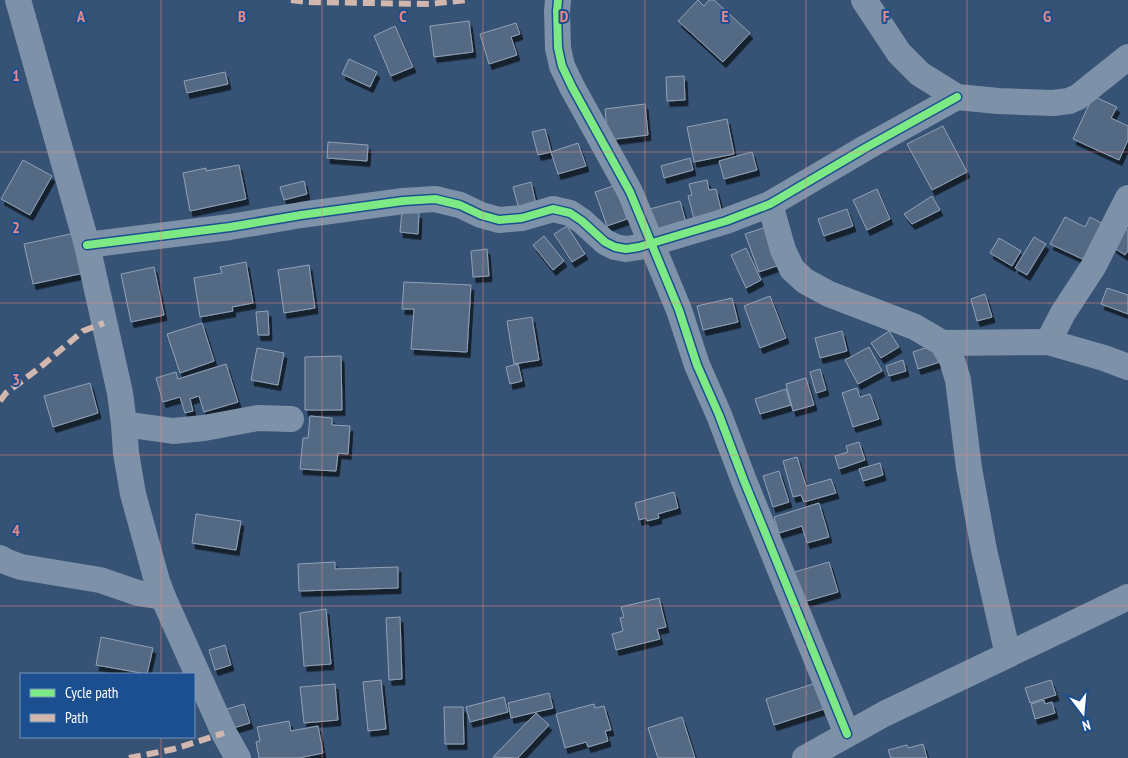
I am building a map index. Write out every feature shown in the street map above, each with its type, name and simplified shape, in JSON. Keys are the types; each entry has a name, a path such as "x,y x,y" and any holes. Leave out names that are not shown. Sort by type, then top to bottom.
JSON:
{"street":[{"path":"18,0 87,245 115,370 133,494 155,572 163,597 224,733 238,758"},
{"path":"558,0 558,48 562,66 630,192 679,310 697,365 719,414 847,734"},
{"path":"864,0 899,53 920,74 957,97 1053,103 1069,101 1078,97 1128,57"},
{"path":"87,245 230,227 403,201 435,199 460,205 481,215 499,220 522,218 553,209 570,213 605,242 615,247 626,249 639,247 726,221 770,204 875,142 957,97"},
{"path":"1048,342 1063,313 1093,267 1128,198"},
{"path":"770,204 792,269 805,281 829,294 915,327 942,343 952,360 958,380 972,486 984,550 1008,655"},
{"path":"942,343 1048,342 1128,367"},
{"path":"124,424 173,431 204,428 258,418 290,419"},
{"path":"0,558 21,567 100,580 138,593 163,597"},
{"path":"805,758 884,714 1128,597"}],"building":[{"path":"698,0 704,6 709,0 714,0 750,33 723,62 678,21"},
{"path":"469,21 473,52 434,57 430,26"},
{"path":"516,23 520,34 511,37 517,55 489,64 480,34"},
{"path":"395,26 413,67 391,76 374,36"},
{"path":"349,59 377,72 370,87 342,74"},
{"path":"225,72 228,84 187,93 184,81"},
{"path":"684,76 685,100 667,101 666,77"},
{"path":"1093,96 1117,107 1111,118 1128,126 1128,140 1119,160 1073,139"},
{"path":"645,104 648,135 608,140 605,109"},
{"path":"727,119 734,154 694,162 687,127"},
{"path":"943,126 967,172 932,190 907,144"},
{"path":"545,129 551,152 538,155 532,132"},
{"path":"328,142 368,145 367,161 327,158"},
{"path":"578,143 586,166 558,174 551,152"},
{"path":"752,152 757,170 724,179 719,161"},
{"path":"690,158 693,170 664,178 661,166"},
{"path":"23,160 52,176 30,215 1,199"},
{"path":"239,165 246,199 190,211 183,173 206,168 206,171"},
{"path":"707,180 709,190 716,189 722,214 696,226 688,196 692,195 689,184"},
{"path":"304,181 307,194 284,200 280,187"},
{"path":"531,182 536,204 519,209 513,187"},
{"path":"616,185 627,219 607,226 595,192"},
{"path":"877,189 890,219 867,230 853,200"},
{"path":"932,196 940,210 912,224 904,214"},
{"path":"680,201 687,226 654,236 646,210"},
{"path":"847,209 853,226 824,236 818,219"},
{"path":"402,211 419,213 418,234 400,232"},
{"path":"1065,217 1085,227 1090,217 1107,226 1089,262 1050,244"},
{"path":"772,225 785,263 759,272 745,234"},
{"path":"567,226 585,254 572,262 554,234"},
{"path":"1126,229 1128,230 1128,251 1125,255 1113,247"},
{"path":"75,233 84,273 33,284 24,244"},
{"path":"544,236 564,261 553,270 533,245"},
{"path":"1034,237 1046,244 1027,275 1015,268"},
{"path":"999,238 1021,251 1012,266 990,253"},
{"path":"746,248 761,280 746,288 731,255"},
{"path":"487,249 489,276 473,277 471,251"},
{"path":"246,262 253,303 232,307 233,311 200,317 194,278 222,273 220,267"},
{"path":"309,265 315,308 284,313 278,270"},
{"path":"154,267 164,315 131,322 121,274"},
{"path":"404,282 471,285 467,352 411,349 414,309 402,309"},
{"path":"1107,288 1128,295 1128,314 1101,304"},
{"path":"985,294 992,317 977,321 971,299"},
{"path":"770,296 786,338 760,348 744,306"},
{"path":"732,298 738,322 703,330 697,306"},
{"path":"268,311 269,335 258,335 256,312"},
{"path":"532,317 539,360 514,364 507,321"},
{"path":"202,323 214,361 180,373 167,334"},
{"path":"842,331 847,351 820,358 815,338"},
{"path":"889,331 899,347 881,358 871,343"},
{"path":"934,345 940,362 918,369 913,352"},
{"path":"869,347 882,371 858,384 845,360"},
{"path":"257,348 284,353 278,385 251,380"},
{"path":"341,356 342,410 305,410 305,357"},
{"path":"903,360 906,371 889,376 886,366"},
{"path":"226,364 238,402 204,412 199,396 190,399 193,411 185,413 180,397 163,402 156,378 176,372 178,379"},
{"path":"518,364 522,381 510,384 506,367"},
{"path":"820,369 826,390 816,393 810,372"},
{"path":"806,378 814,405 793,411 786,384"},
{"path":"90,383 98,413 53,427 44,396"},
{"path":"857,388 860,397 870,394 879,419 853,427 842,393"},
{"path":"786,389 791,405 760,414 755,399"},
{"path":"310,416 332,418 332,425 350,426 348,454 338,453 336,471 300,469 303,438 308,438"},
{"path":"859,442 865,460 839,469 835,456 848,452 846,446"},
{"path":"797,457 806,486 831,479 836,493 804,502 801,495 793,497 783,461"},
{"path":"880,463 883,475 863,481 859,469"},
{"path":"779,471 789,502 773,507 763,476"},
{"path":"674,492 678,508 658,514 659,518 647,521 646,518 639,520 635,503"},
{"path":"819,503 829,537 807,543 802,526 779,533 774,517"},
{"path":"196,514 241,521 236,550 192,543"},
{"path":"335,562 335,569 398,567 398,588 299,591 298,564"},
{"path":"829,562 838,592 800,603 791,573"},
{"path":"659,598 666,627 657,629 660,639 616,650 612,634 623,631 620,618 624,617 621,607"},
{"path":"326,609 331,664 304,666 300,613"},
{"path":"400,617 402,679 389,680 386,618"},
{"path":"101,637 153,648 147,673 96,665"},
{"path":"225,645 231,665 215,670 209,650"},
{"path":"381,680 386,729 368,731 363,682"},
{"path":"1051,680 1056,695 1030,703 1025,688"},
{"path":"816,683 824,709 774,725 766,699"},
{"path":"335,684 338,720 304,723 300,687"},
{"path":"549,693 553,708 511,718 508,703"},
{"path":"504,697 508,712 470,722 466,707"},
{"path":"1044,700 1045,704 1052,702 1055,713 1035,719 1031,704"},
{"path":"244,704 250,723 230,729 224,710"},
{"path":"594,704 595,708 604,706 611,730 605,731 608,741 588,747 586,742 565,748 556,714"},
{"path":"444,707 463,707 464,744 445,744"},
{"path":"536,713 549,725 518,758 493,757"},
{"path":"682,717 695,758 658,758 648,728"},
{"path":"289,721 291,731 318,726 323,753 299,758 259,758 256,742 260,741 257,727"},
{"path":"923,744 927,758 891,758 888,750 907,745 908,748"}],"marked path":[{"path":"291,0 307,2 429,4 466,0"},
{"path":"0,401 6,393 83,331 104,323"},
{"path":"129,758 174,749 224,733"}],"cycle path":[{"path":"558,0 558,48 562,66 630,192 679,310 697,365 719,415 847,734"},
{"path":"87,245 230,227 403,201 435,199 460,205 481,215 499,220 522,218 553,209 570,213 605,242 615,247 626,249 639,247 726,221 770,204 957,97"}]}
